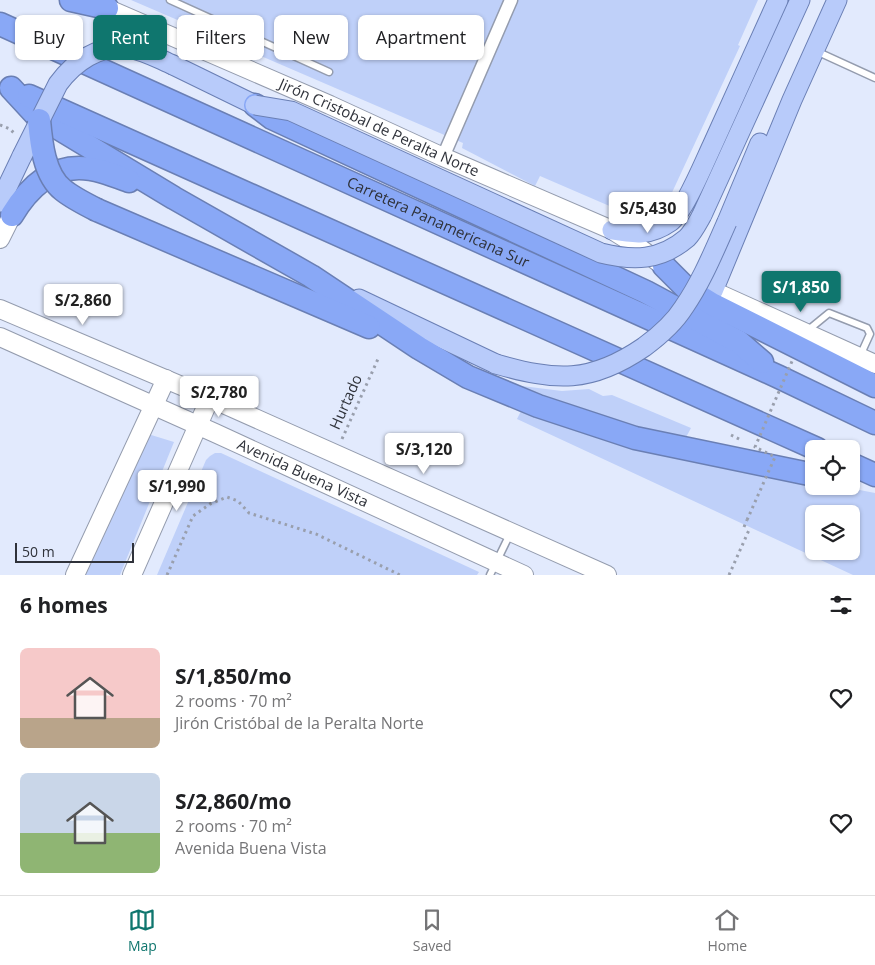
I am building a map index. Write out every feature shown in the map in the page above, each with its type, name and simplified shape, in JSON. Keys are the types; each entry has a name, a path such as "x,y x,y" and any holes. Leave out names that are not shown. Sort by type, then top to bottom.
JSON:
{"highway":[{"path":"71,0 97,4"},
{"name":"Carretera Panamericana Sur","path":"0,24 779,377 875,423"},
{"path":"6,86 35,114 174,198 311,276 460,373 538,406 626,435 678,448 805,473"},
{"path":"6,86 805,444"},
{"path":"255,105 272,118 646,292 739,342 779,377"},
{"path":"39,120 43,150 53,178 61,189 74,197 97,210 419,348"},
{"path":"6,208 20,200 36,183 56,172 80,168 104,172 174,198"},
{"path":"664,266 686,288 712,304 875,386"},
{"path":"860,468 875,475"},
{"path":"860,484 875,486"}],"main road":[{"path":"612,230 640,233 654,232 672,221 678,214 695,182 778,0"},
{"path":"0,239 6,208 39,120 58,84 66,73 84,58 116,48 129,48 146,53 255,105 291,111 601,253 622,258 644,258 666,252 688,237 702,215 800,0"},
{"path":"311,276 496,364 530,373 563,376 598,372 631,356 657,336 684,309 702,277 824,0"},
{"path":"713,291 814,50 837,0"},
{"name":"Jirón Cristobal de Peralta Norte","path":"97,4 612,230 664,266 713,291 867,361"},
{"name":"Avenida Buena Vista","path":"0,309 336,453 607,575"},
{"name":"Avenida Buena Vista","path":"0,337 198,425 493,569 524,575"},
{"path":"76,575 166,379"},
{"path":"132,575 210,398"}],"street":[{"path":"443,157 512,0"}],"lane":[{"path":"170,0 330,72"},
{"path":"814,50 875,78"},
{"path":"805,333 829,313 867,328 870,334 867,361"},
{"path":"493,569 511,531"}],"path":[{"name":"Hurtado","path":"336,453 378,359"},
{"path":"744,528 775,457 755,447 793,359"},
{"path":"167,575 193,516 210,504 226,497 238,501 248,513 316,534 400,575"},
{"path":"729,575 749,530"}],"shaded area":[{"path":"131,0 758,0 738,45 740,46 669,199 628,214 540,176 535,186 462,148 463,143 264,57 264,15 177,15 177,20"},
{"path":"522,386 562,391 589,389 603,396 612,395 691,428 683,443 521,390"},
{"path":"521,411 612,442 805,479 805,495 860,495 860,490 875,493 875,575 853,575 821,560 860,560 860,505 805,505 805,553 517,419"},
{"path":"148,434 174,442 120,575 83,575"},
{"path":"215,453 221,453 479,572 477,575 157,575 206,460"}]}
